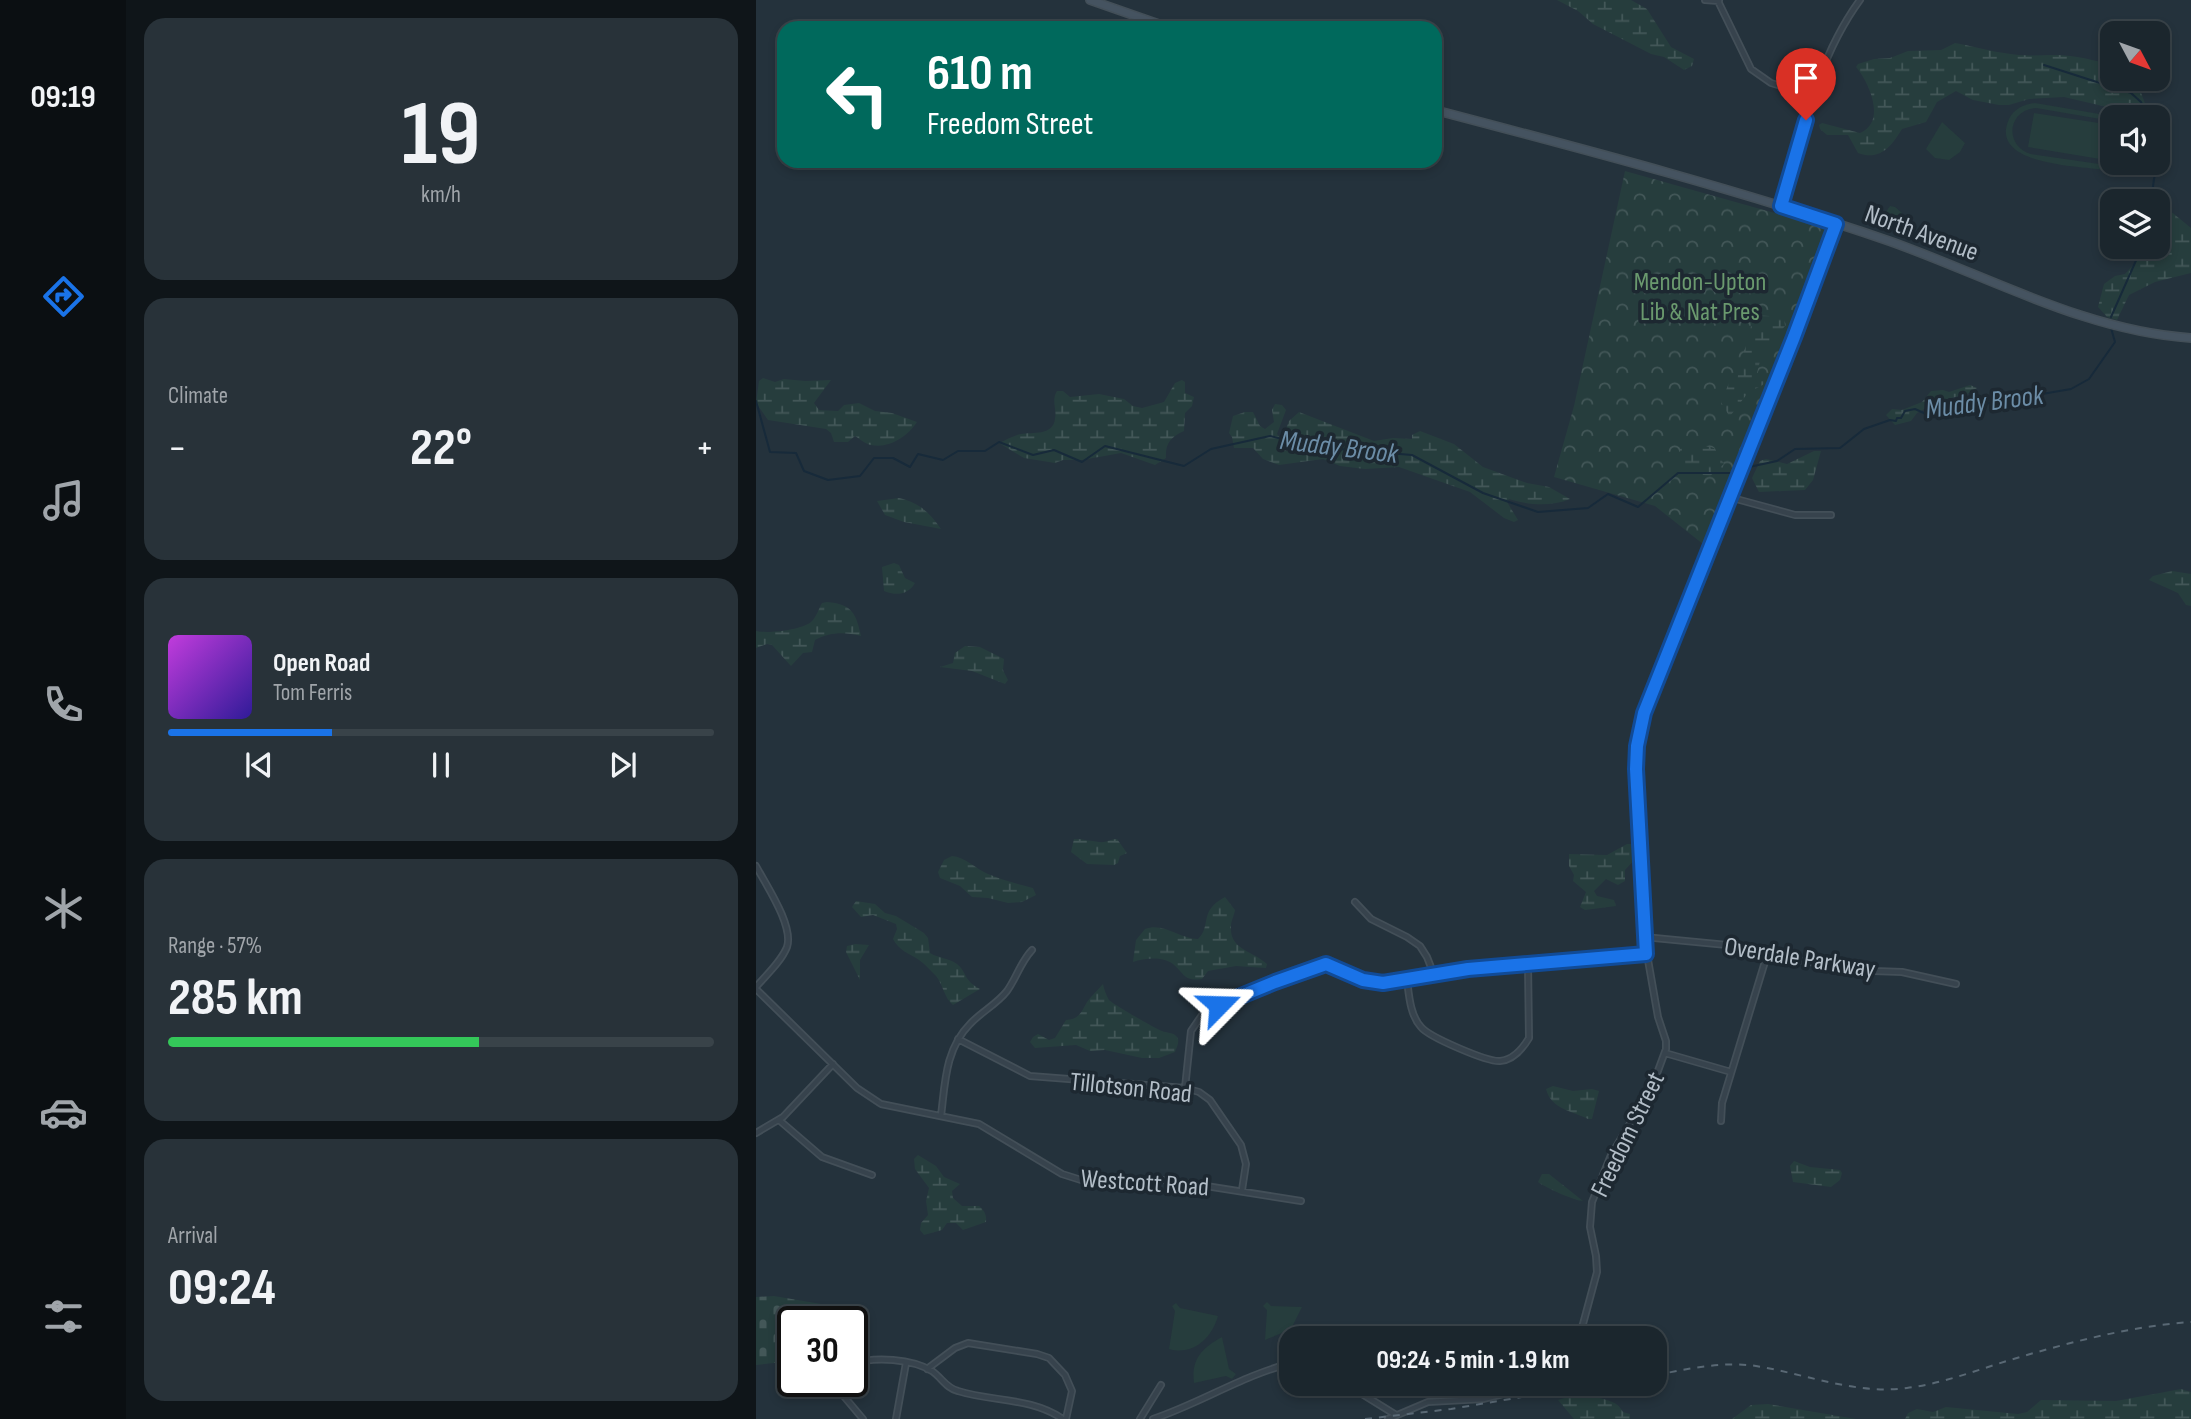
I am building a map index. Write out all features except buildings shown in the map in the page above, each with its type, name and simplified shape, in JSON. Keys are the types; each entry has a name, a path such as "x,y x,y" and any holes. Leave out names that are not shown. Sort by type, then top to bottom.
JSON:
{"main road":[{"path":"1090,0 1150,21"},
{"name":"North Avenue","path":"1442,112 1781,206 1955,265 2072,312 2129,327 2191,338"}],"street":[{"path":"1705,0 1719,0 1751,69 1771,83 1813,95"},
{"path":"1781,206 1813,95 1837,37 1860,0"},
{"name":"Freedom Street","path":"1582,1326 1597,1272 1597,1256 1590,1227 1592,1202 1611,1155 1652,1087 1665,1053 1666,1041 1658,1017 1644,937 1636,769 1639,729 1836,224"},
{"path":"1729,497 1795,515 1831,515"},
{"path":"756,866 784,921 788,941 784,952 756,988"},
{"path":"1355,902 1377,923 1420,946 1434,975"},
{"name":"Overdale Parkway","path":"1644,937 1727,944 1767,955 1840,967 1902,972 1956,984"},
{"path":"941,1116 947,1067 958,1039 968,1025 1007,992 1023,959 1032,950"},
{"path":"1185,1088 1191,1031 1198,1019 1212,1008 1321,965 1333,965 1370,982 1383,983 1468,969 1646,954"},
{"path":"1721,1121 1722,1103 1767,955"},
{"path":"1407,980 1412,1009 1422,1028 1477,1055 1498,1061 1514,1056 1529,1038 1528,964"},
{"name":"Westcott Road","path":"756,988 858,1088 881,1104 898,1110 979,1124 1062,1174 1081,1180 1168,1180 1301,1201"},
{"name":"Tillotson Road","path":"958,1039 1030,1076 1185,1088 1205,1095 1241,1145 1246,1164 1242,1190"},
{"path":"1665,1053 1731,1072"},
{"path":"756,1133 779,1120 833,1064"},
{"path":"779,1120 822,1157 872,1175"},
{"path":"868,1360 906,1363 927,1369 955,1391 1014,1400 1041,1408 1064,1419 1072,1391 1065,1375 1049,1358 968,1343 955,1348 927,1369"},
{"path":"896,1419 906,1363"},
{"path":"1153,1419 1228,1388 1260,1371 1279,1366"},
{"path":"1140,1419 1161,1385"},
{"path":"1365,1396 1396,1415"},
{"path":"1388,1419 1428,1402 1496,1396"},
{"path":"844,1397 863,1419"}],"green space":[{"path":"1557,0 1631,0 1647,9 1671,47 1694,59 1692,66 1684,70 1664,57 1651,54 1593,24 1578,11"},
{"path":"1955,43 2019,55 2059,55 2090,59 2100,62 2100,91 2140,91 2146,105 2100,105 2064,97 2029,99 1999,105 1973,100 1956,91 1937,102 1926,122 1902,129 1889,147 1873,155 1858,153 1848,135 1827,135 1820,129 1819,125 1822,123 1860,133 1868,128 1873,120 1873,101 1866,82 1856,67 1858,64 1890,58 1908,51 1941,50"},
{"path":"2035,103 2100,114 2100,119 2036,108 2019,115 2012,129 2016,144 2022,150 2031,154 2100,164 2100,169 2039,160 2011,146 2006,134 2009,119 2014,112"},
{"path":"2034,113 2100,123 2100,159 2028,147"},
{"path":"1942,122 1965,143 1960,152 1949,160 1935,158 1926,149"},
{"name":"Mendon-Upton Lib & Nat Pres","path":"1625,171 1824,227 1828,232 1828,242 1708,548 1655,506 1554,477 1574,406"},
{"path":"1890,206 1902,213 1902,223 1897,229 1879,222"},
{"path":"2170,211 2191,228 2191,273 2155,282 2129,295 2117,320 2107,317 2098,307 2104,284 2115,276 2125,274 2137,259 2170,259"},
{"path":"1755,315 1784,317 1785,326 1762,353 1757,373 1767,381 1747,394 1724,422 1728,414 1721,402 1729,383 1737,380 1738,375 1733,368 1746,346 1751,320"},
{"path":"763,378 775,382 784,379 831,380 814,403 819,410 838,411 844,405 859,403 875,411 892,413 917,422 909,432 885,445 869,444 855,436 848,442 834,442 831,433 826,429 768,420 756,403 759,381"},
{"path":"1182,380 1185,382 1185,393 1194,397 1192,406 1185,413 1184,431 1170,441 1166,458 1155,465 1121,453 1055,463 1024,458 999,443 1018,435 1050,428 1055,419 1054,398 1057,391 1063,391 1070,397 1099,394 1124,399 1133,406 1142,408 1164,402 1175,383"},
{"path":"1970,385 1977,388 1967,394 1939,401 1917,413 1911,421 1895,425 1886,415 1892,409 1902,410 1922,402 1931,391 1949,392"},
{"path":"1275,404 1282,405 1286,410 1277,434 1282,440 1289,421 1299,412 1374,441 1412,439 1412,435 1420,431 1454,444 1483,467 1527,483 1549,487 1570,499 1540,504 1509,499 1507,502 1518,520 1514,522 1504,518 1470,492 1399,467 1365,469 1340,466 1323,459 1279,465 1263,459 1253,448 1234,448 1229,433 1233,416 1253,412 1260,426 1265,429 1274,422 1272,410"},
{"path":"1684,444 1714,448 1724,464 1710,476 1678,474 1681,465 1680,449"},
{"path":"1814,451 1821,451 1813,480 1805,490 1759,492 1752,478 1760,461 1766,459 1787,464"},
{"path":"899,498 923,509 941,529 904,522 885,515 877,501"},
{"path":"894,563 899,565 905,578 915,583 909,590 893,594 884,591 882,567"},
{"path":"2172,571 2191,574 2191,606 2186,605 2178,593 2149,580 2153,576"},
{"path":"822,603 842,605 852,611 861,636 838,634 821,637 815,640 812,652 803,653 791,666 772,645 756,648 756,631 784,631 806,625 814,618"},
{"path":"965,646 980,647 1004,659 1003,670 1008,680 1005,684 972,671 940,667 953,663 955,653"},
{"path":"1074,839 1101,842 1117,839 1127,853 1120,856 1118,863 1114,865 1087,864 1071,852"},
{"path":"1632,844 1636,858 1625,870 1625,881 1618,885 1606,879 1594,891 1597,896 1614,900 1616,906 1585,910 1580,907 1586,892 1573,881 1569,854 1607,855"},
{"path":"952,856 993,876 1033,888 1036,895 1022,902 1008,903 972,897 960,886 940,878 938,872 944,860"},
{"path":"1225,897 1235,910 1231,926 1234,940 1267,964 1266,968 1236,966 1208,971 1202,979 1196,980 1188,978 1173,964 1164,960 1133,962 1136,940 1145,929 1165,929 1198,939 1211,908"},
{"path":"856,901 875,904 885,913 896,916 924,933 928,938 930,953 957,964 980,989 953,1005 936,976 895,943 893,939 896,924 873,915 861,917 852,907"},
{"path":"869,945 860,960 860,980 846,952 847,946"},
{"path":"1103,984 1109,1000 1158,1029 1176,1035 1178,1042 1175,1052 1159,1058 1142,1058 1105,1050 1090,1051 1076,1045 1035,1048 1030,1042 1033,1037 1038,1034 1049,1040 1055,1038 1066,1020 1080,1014"},
{"path":"1553,1086 1573,1091 1599,1091 1592,1119 1569,1111 1552,1101 1546,1089"},
{"path":"918,1155 936,1166 944,1177 960,1184 952,1191 953,1198 962,1206 979,1206 985,1213 986,1222 963,1230 956,1223 947,1223 942,1230 924,1235 920,1230 921,1223 928,1215 926,1201 929,1188 915,1169 914,1159"},
{"path":"1794,1161 1810,1167 1840,1170 1840,1180 1831,1187 1793,1182 1790,1166"},
{"path":"1542,1174 1549,1174 1583,1201 1541,1184 1538,1182"},
{"path":"774,1296 827,1306 777,1306 777,1363 756,1365 756,1297"},
{"path":"1267,1302 1271,1306 1302,1307 1292,1326 1279,1326 1279,1334 1265,1340 1267,1310 1263,1306"},
{"path":"1176,1303 1180,1308 1218,1316 1206,1338 1186,1350 1169,1349 1175,1311 1172,1306"},
{"path":"1222,1337 1229,1369 1236,1374 1232,1379 1226,1376 1194,1383 1194,1367 1199,1355"},
{"path":"2181,1389 2191,1392 2191,1419 1905,1419 1908,1413 1917,1409 1933,1412 1946,1407 2018,1414 2027,1412 2041,1400 2116,1401"},
{"path":"1572,1396 1594,1396 1616,1404 1623,1412 1630,1414 1630,1419 1574,1419 1558,1400"},
{"path":"1768,1404 1856,1419 1732,1419 1751,1405"}],"waterway":[{"name":"Muddy Brook","path":"2044,65 2131,93 2142,105"},
{"name":"Muddy Brook","path":"2153,189 2155,175"},
{"name":"Muddy Brook","path":"2111,317 2137,259"},
{"name":"Muddy Brook","path":"1749,467 1777,461 1795,449 1840,448 1864,429 1890,420 1896,421 1905,411 1915,409 1926,414 2071,389 2089,379 2115,342 2111,328"},
{"name":"Muddy Brook","path":"756,401 770,452 796,453 804,471 828,480 860,476 874,458 893,458 910,467 918,454 943,460 958,451 985,451 999,442 1033,455 1054,450 1082,462 1105,446 1184,466 1211,449 1270,436 1315,447 1412,455 1483,493 1538,512 1588,508 1608,494 1638,507 1678,473 1734,473"}],"railway":[{"path":"1667,1373 1731,1364 1756,1366 1869,1389 1907,1388 1950,1379 2083,1340 2148,1327 2191,1322"},
{"path":"1365,1419 1451,1409 1528,1396"}],"route":[{"path":"1219,1005 1326,964 1363,980 1383,983 1468,969 1646,954 1636,769 1639,729 1836,224 1781,206 1806,120"}]}
